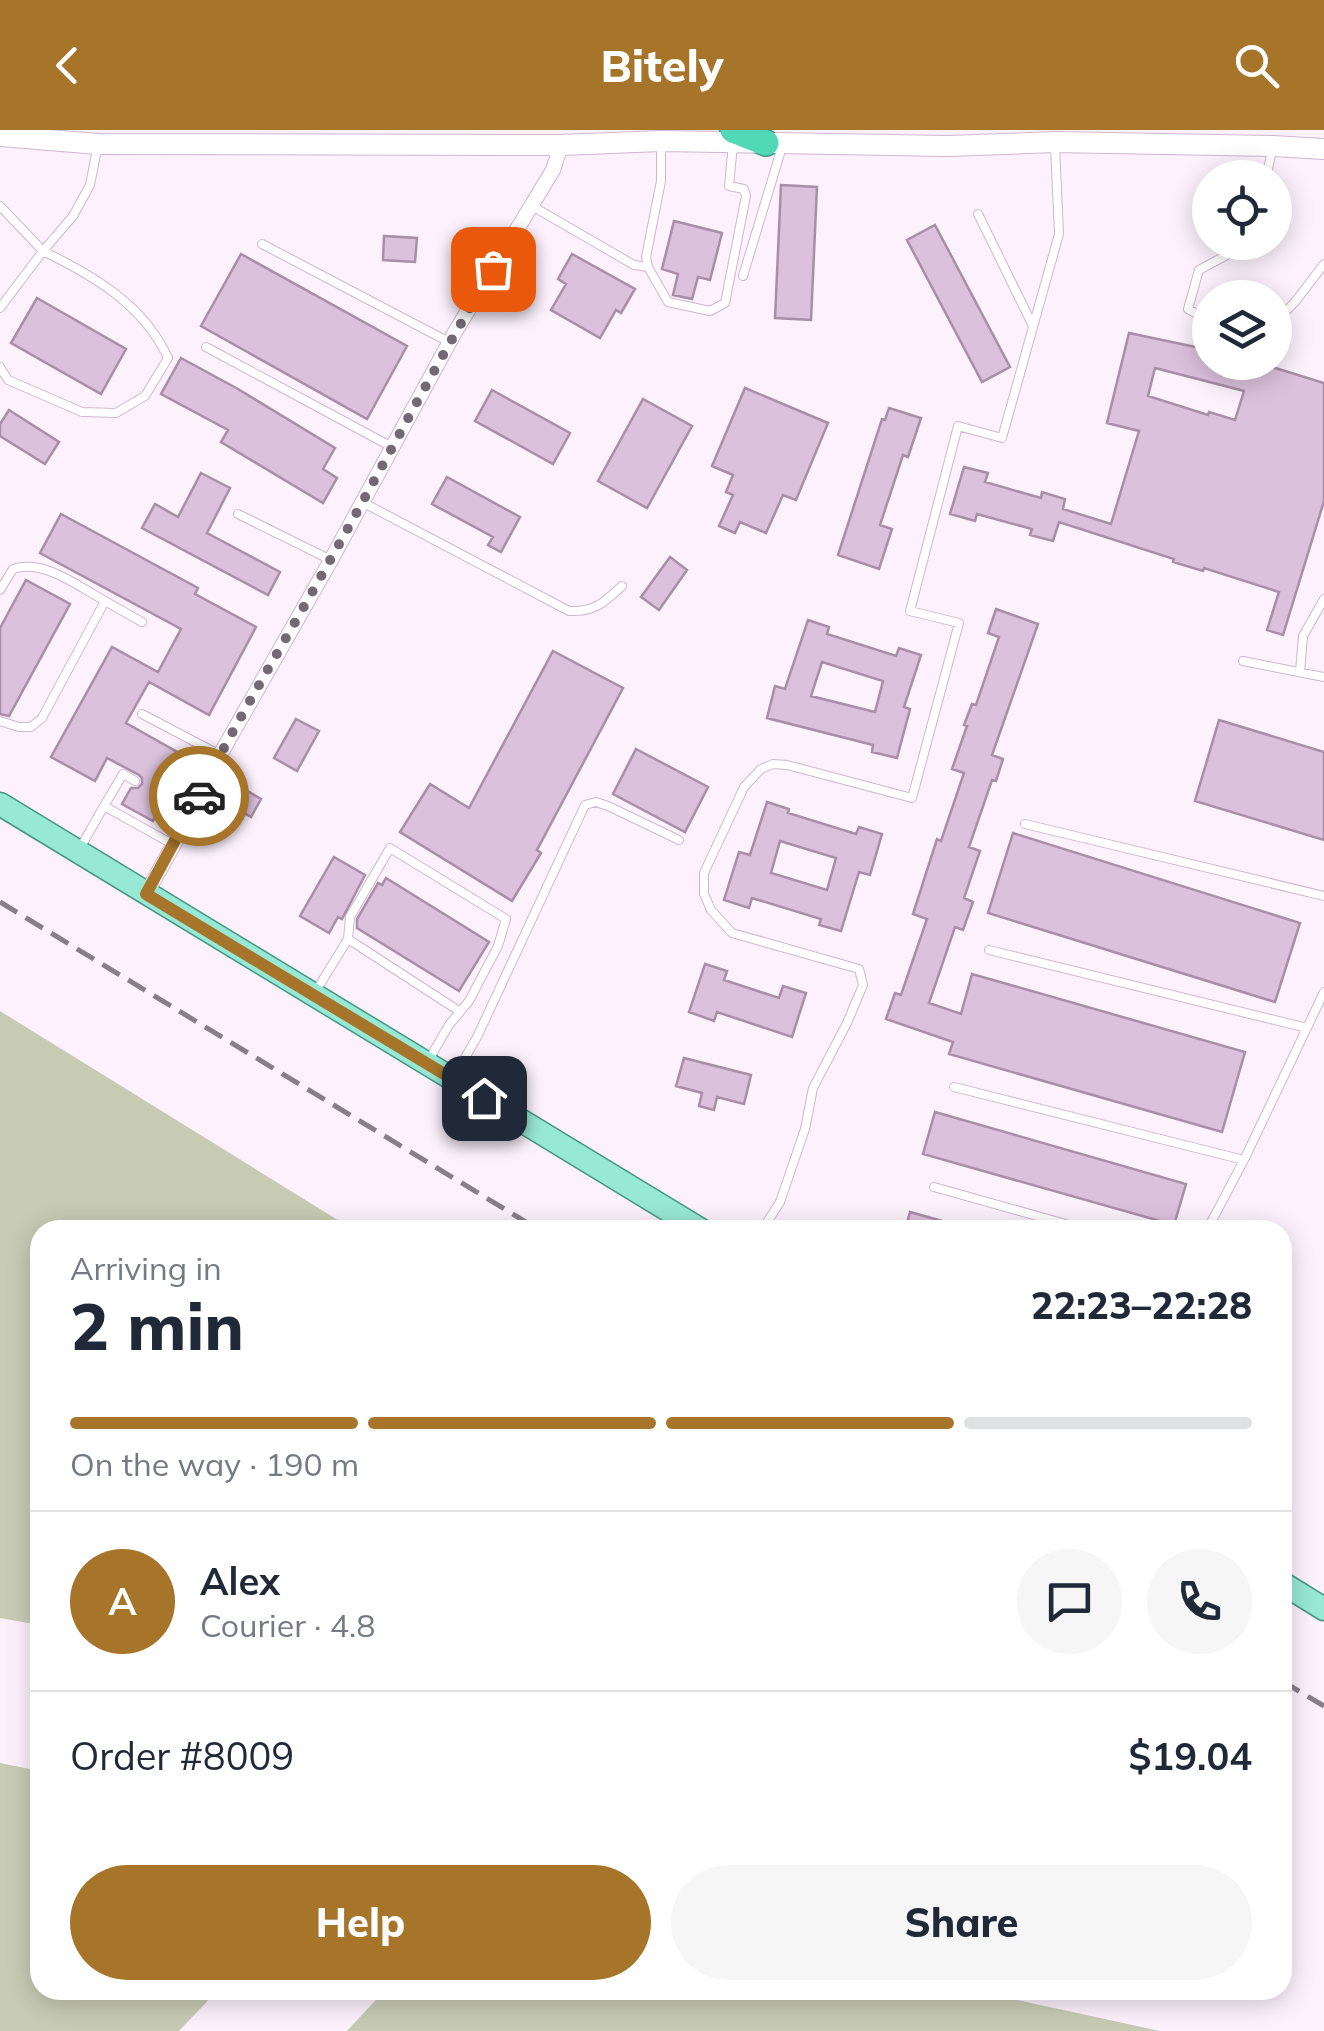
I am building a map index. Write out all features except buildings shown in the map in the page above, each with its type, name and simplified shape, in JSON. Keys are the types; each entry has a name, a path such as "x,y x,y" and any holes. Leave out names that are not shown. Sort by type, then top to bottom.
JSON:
{"highway":[{"path":"733,137 774,143"}],"main road":[{"path":"0,136 98,144 561,145 733,137"},
{"path":"774,143 948,146 1055,142 1324,149"},
{"path":"0,804 685,1220"},
{"path":"1292,1590 1324,1609"}],"street":[{"path":"146,894 449,342 553,170 561,145"}],"lane":[{"path":"660,141 662,181 646,257 648,268 668,302 710,311 725,303 746,196 744,189 729,186 733,137"},
{"path":"768,1220 780,1202 805,1129 813,1088 864,986 859,969 732,933 711,910 704,894 704,873 752,776 774,764 912,798 959,623 910,611 958,426 1002,438 1059,234 1055,142"},
{"path":"743,276 774,143"},
{"path":"0,308 74,216 90,185 98,144"},
{"path":"1270,160 1273,146"},
{"path":"0,206 43,251 72,265 131,305 160,340 168,358 145,396 116,413 82,412 8,380 0,367"},
{"path":"532,206 634,265 648,268"},
{"path":"978,214 1033,326"},
{"path":"262,244 449,342"},
{"path":"1196,280 1199,270 1218,260"},
{"path":"1292,305 1324,264"},
{"path":"206,347 392,447"},
{"path":"362,502 569,611 586,612 622,586"},
{"path":"238,514 330,560"},
{"path":"0,590 13,568 42,568 142,622"},
{"path":"1300,672 1302,636 1324,599"},
{"path":"0,721 32,727 42,718 104,601"},
{"path":"1243,661 1324,677"},
{"path":"142,714 220,755"},
{"path":"78,852 123,774 135,781"},
{"path":"166,798 192,812"},
{"path":"452,1079 477,1036 585,805 596,802 608,806 679,840"},
{"path":"104,806 174,845"},
{"path":"1025,824 1324,896"},
{"path":"314,994 348,939 350,917 390,848 506,919 498,946 427,1064"},
{"path":"348,939 460,1012"},
{"path":"990,950 1307,1028"},
{"path":"1212,1220 1324,992"},
{"path":"954,1086 1244,1160"},
{"path":"934,1187 1051,1220"}],"green space":[{"path":"0,1011 338,1220 30,1220 30,1623 0,1618"},
{"path":"0,1763 30,1769 30,2000 208,2000 179,2031 0,2031"},
{"path":"376,2000 1017,2000 1160,2031 347,2031"}],"railway":[{"path":"0,902 523,1220"},
{"path":"1292,1687 1324,1706"}],"way so far":[{"path":"199,796 493,269"}],"route":[{"path":"199,796 146,894 484,1098"}]}
